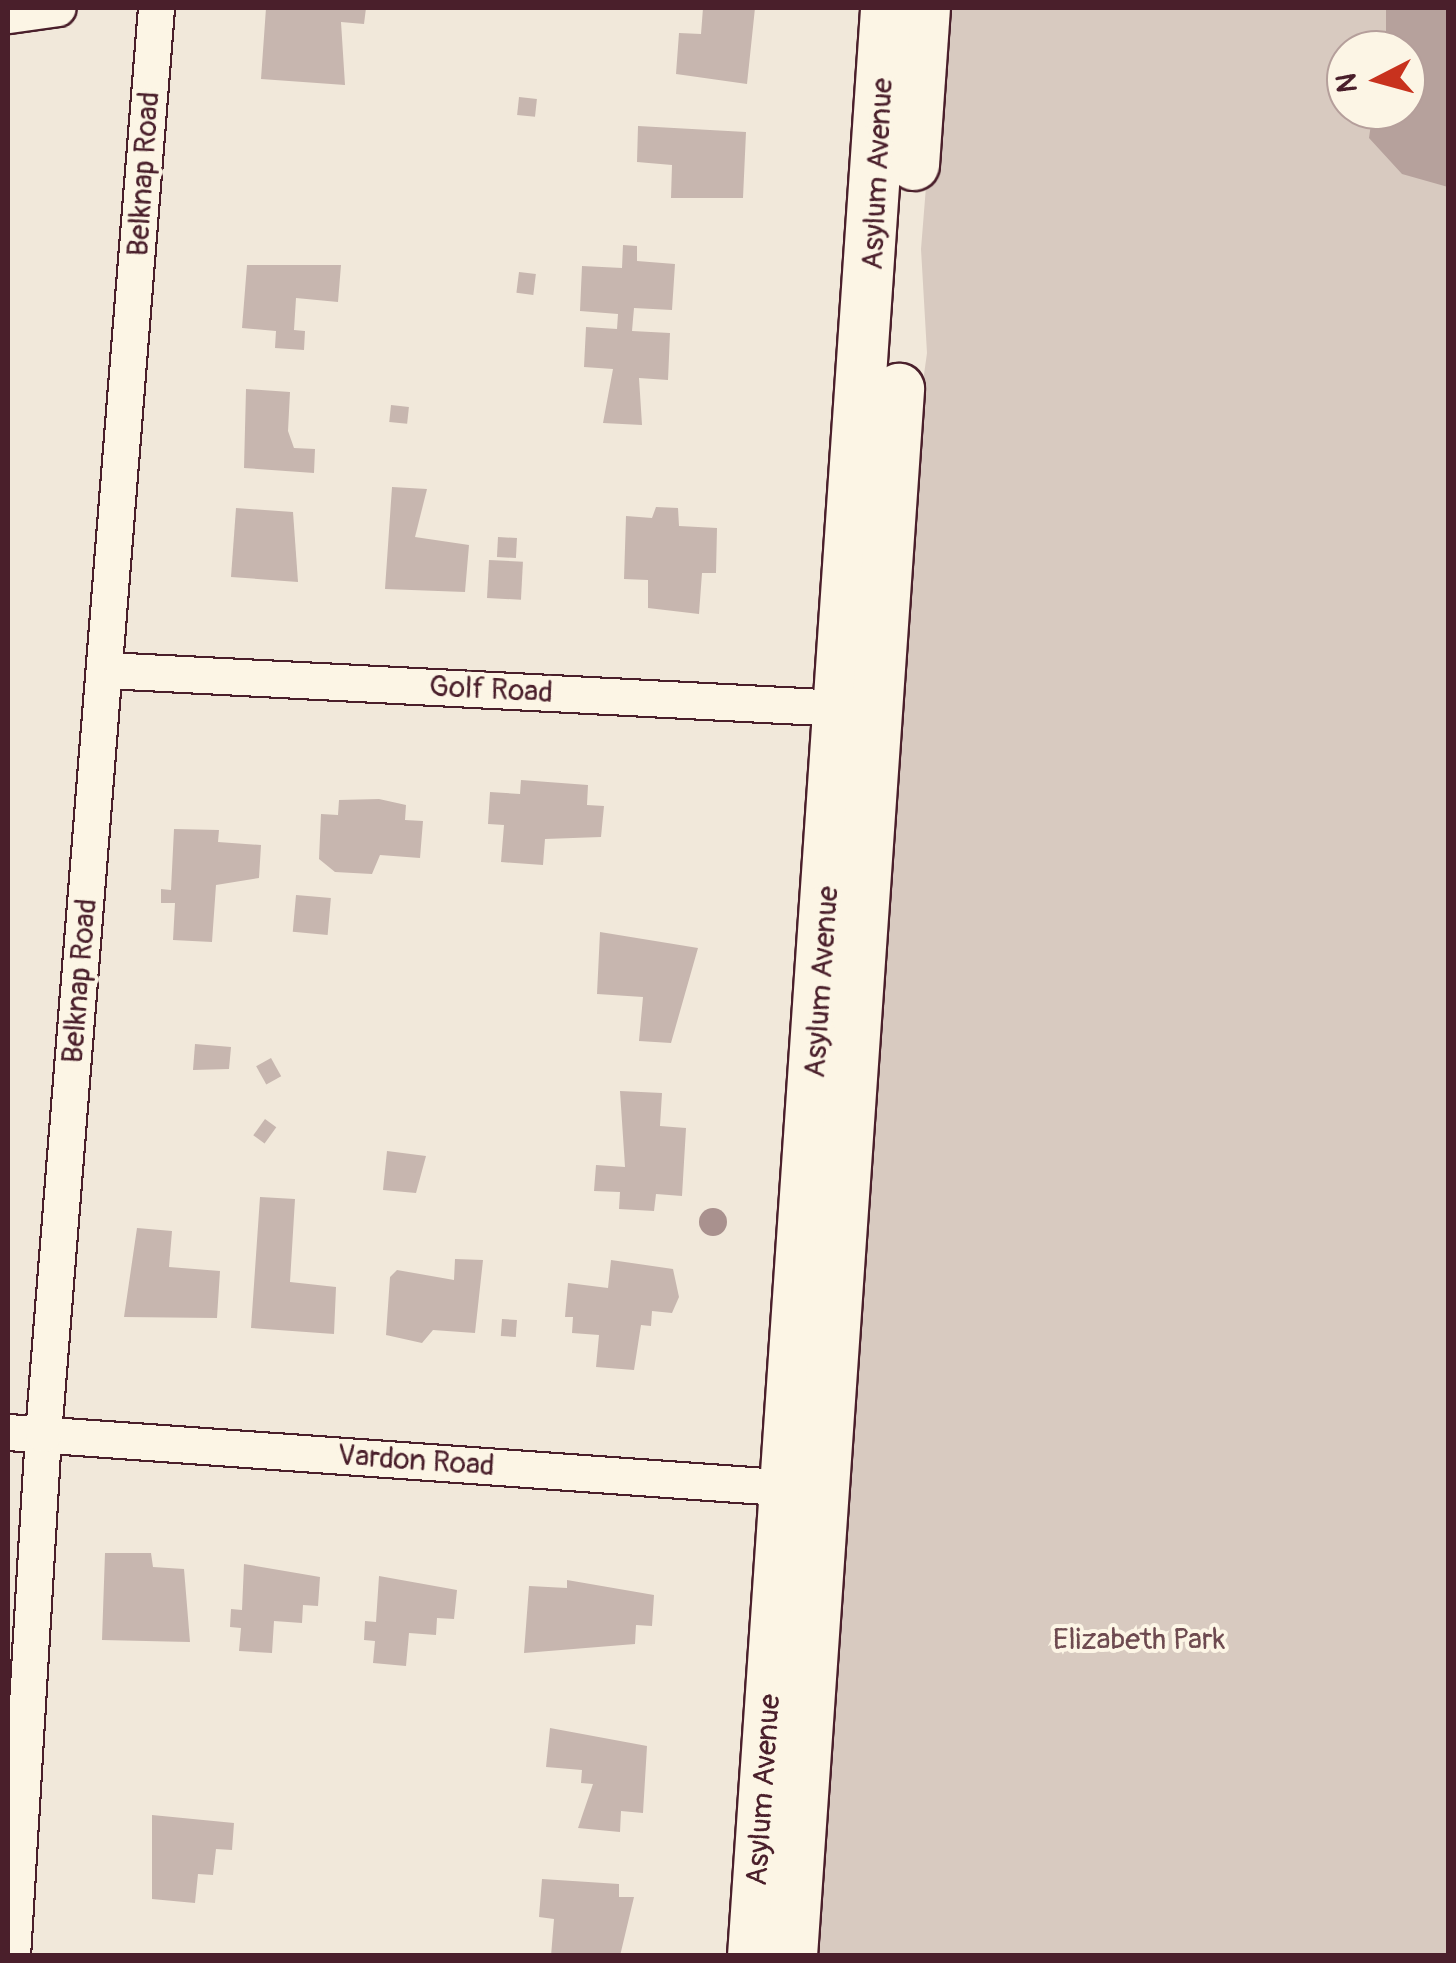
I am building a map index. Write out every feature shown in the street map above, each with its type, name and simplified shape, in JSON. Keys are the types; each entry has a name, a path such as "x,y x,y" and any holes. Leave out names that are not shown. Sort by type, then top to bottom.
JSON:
{"main road":[{"name":"Asylum Avenue","path":"858,709 886,8"},
{"name":"Asylum Avenue","path":"792,1956 805,1489 858,709 924,8"},
{"name":"Asylum Avenue","path":"753,1956 805,1489"}],"street":[{"path":"8,15 58,8"},
{"name":"Belknap Road","path":"12,1956 43,1434 156,8"},
{"name":"Golf Road","path":"106,670 858,709"},
{"name":"Vardon Road","path":"8,1432 805,1489"}],"green space":[{"name":"Elizabeth Park","path":"950,8 1448,8 1448,1955 806,1956 904,518 927,353 921,249 937,49"}],"shaded area":[{"path":"1386,8 1448,8 1448,187 1402,174 1369,138 1370,130 1426,130 1426,30 1386,30"}],"building":[{"path":"266,8 366,8 364,24 341,22 345,85 261,79"},
{"path":"703,8 755,8 747,84 676,74 679,33 701,34"},
{"path":"519,97 537,99 535,117 517,115"},
{"path":"638,126 746,132 743,198 671,198 672,165 637,162"},
{"path":"623,245 637,246 637,261 675,264 672,310 634,308 632,331 670,333 668,380 639,378 642,425 603,423 613,369 584,367 586,327 617,329 618,314 580,311 582,266 622,268"},
{"path":"247,265 341,265 338,302 296,298 294,330 305,331 304,350 275,348 276,331 242,328"},
{"path":"519,272 536,274 533,295 516,293"},
{"path":"246,389 290,392 288,431 294,448 315,449 314,473 244,468"},
{"path":"391,405 409,407 407,424 389,422"},
{"path":"392,487 427,489 415,537 469,545 465,592 385,589"},
{"path":"656,507 678,508 679,526 717,528 716,573 702,573 699,614 648,608 648,580 624,579 626,516 652,518"},
{"path":"236,508 293,512 298,582 231,577"},
{"path":"498,537 517,538 516,558 497,557"},
{"path":"489,560 523,562 521,600 487,598"},
{"path":"521,780 588,785 587,805 604,806 601,837 545,839 543,865 501,862 504,825 488,824 490,792 520,794"},
{"path":"379,799 406,805 405,820 423,821 420,858 380,855 372,874 335,872 319,859 321,814 338,815 339,800"},
{"path":"174,829 219,830 218,842 261,845 259,878 216,885 212,942 173,940 175,903 161,903 161,889 171,890"},
{"path":"296,895 331,898 328,935 293,932"},
{"path":"600,932 698,948 671,1043 639,1041 643,997 597,994"},
{"path":"195,1044 231,1047 229,1069 193,1070"},
{"path":"271,1058 281,1076 266,1085 256,1066"},
{"path":"620,1091 662,1093 660,1126 686,1128 682,1196 656,1194 654,1211 619,1209 620,1192 594,1191 596,1165 625,1167"},
{"path":"265,1119 276,1127 265,1143 253,1135"},
{"path":"387,1151 426,1156 416,1193 383,1190"},
{"path":"260,1197 295,1199 290,1282 336,1287 334,1334 251,1328"},
{"path":"137,1228 172,1231 169,1267 220,1271 217,1318 124,1317"},
{"path":"455,1259 483,1260 475,1333 433,1330 422,1343 386,1335 390,1277 397,1270 454,1280"},
{"path":"611,1260 673,1269 679,1297 672,1313 652,1311 651,1326 641,1325 634,1370 596,1367 599,1335 572,1333 573,1317 565,1317 568,1283 608,1288"},
{"path":"502,1319 517,1320 516,1337 501,1336"},
{"path":"105,1553 151,1553 153,1567 184,1569 190,1642 102,1640"},
{"path":"244,1564 320,1577 318,1606 303,1605 302,1623 274,1621 272,1653 239,1651 241,1628 230,1627 231,1609 242,1610"},
{"path":"379,1576 457,1590 454,1619 437,1618 436,1635 409,1633 406,1666 373,1663 375,1641 364,1640 365,1621 376,1622"},
{"path":"567,1580 654,1595 652,1626 636,1625 635,1644 524,1653 529,1586 567,1588"},
{"path":"550,1728 647,1746 643,1813 621,1811 620,1832 578,1828 593,1784 581,1783 582,1770 546,1767"},
{"path":"152,1815 234,1823 232,1850 216,1849 213,1875 198,1874 195,1903 152,1899"},
{"path":"542,1879 619,1884 619,1897 634,1897 620,1956 551,1956 554,1919 539,1917"}]}
